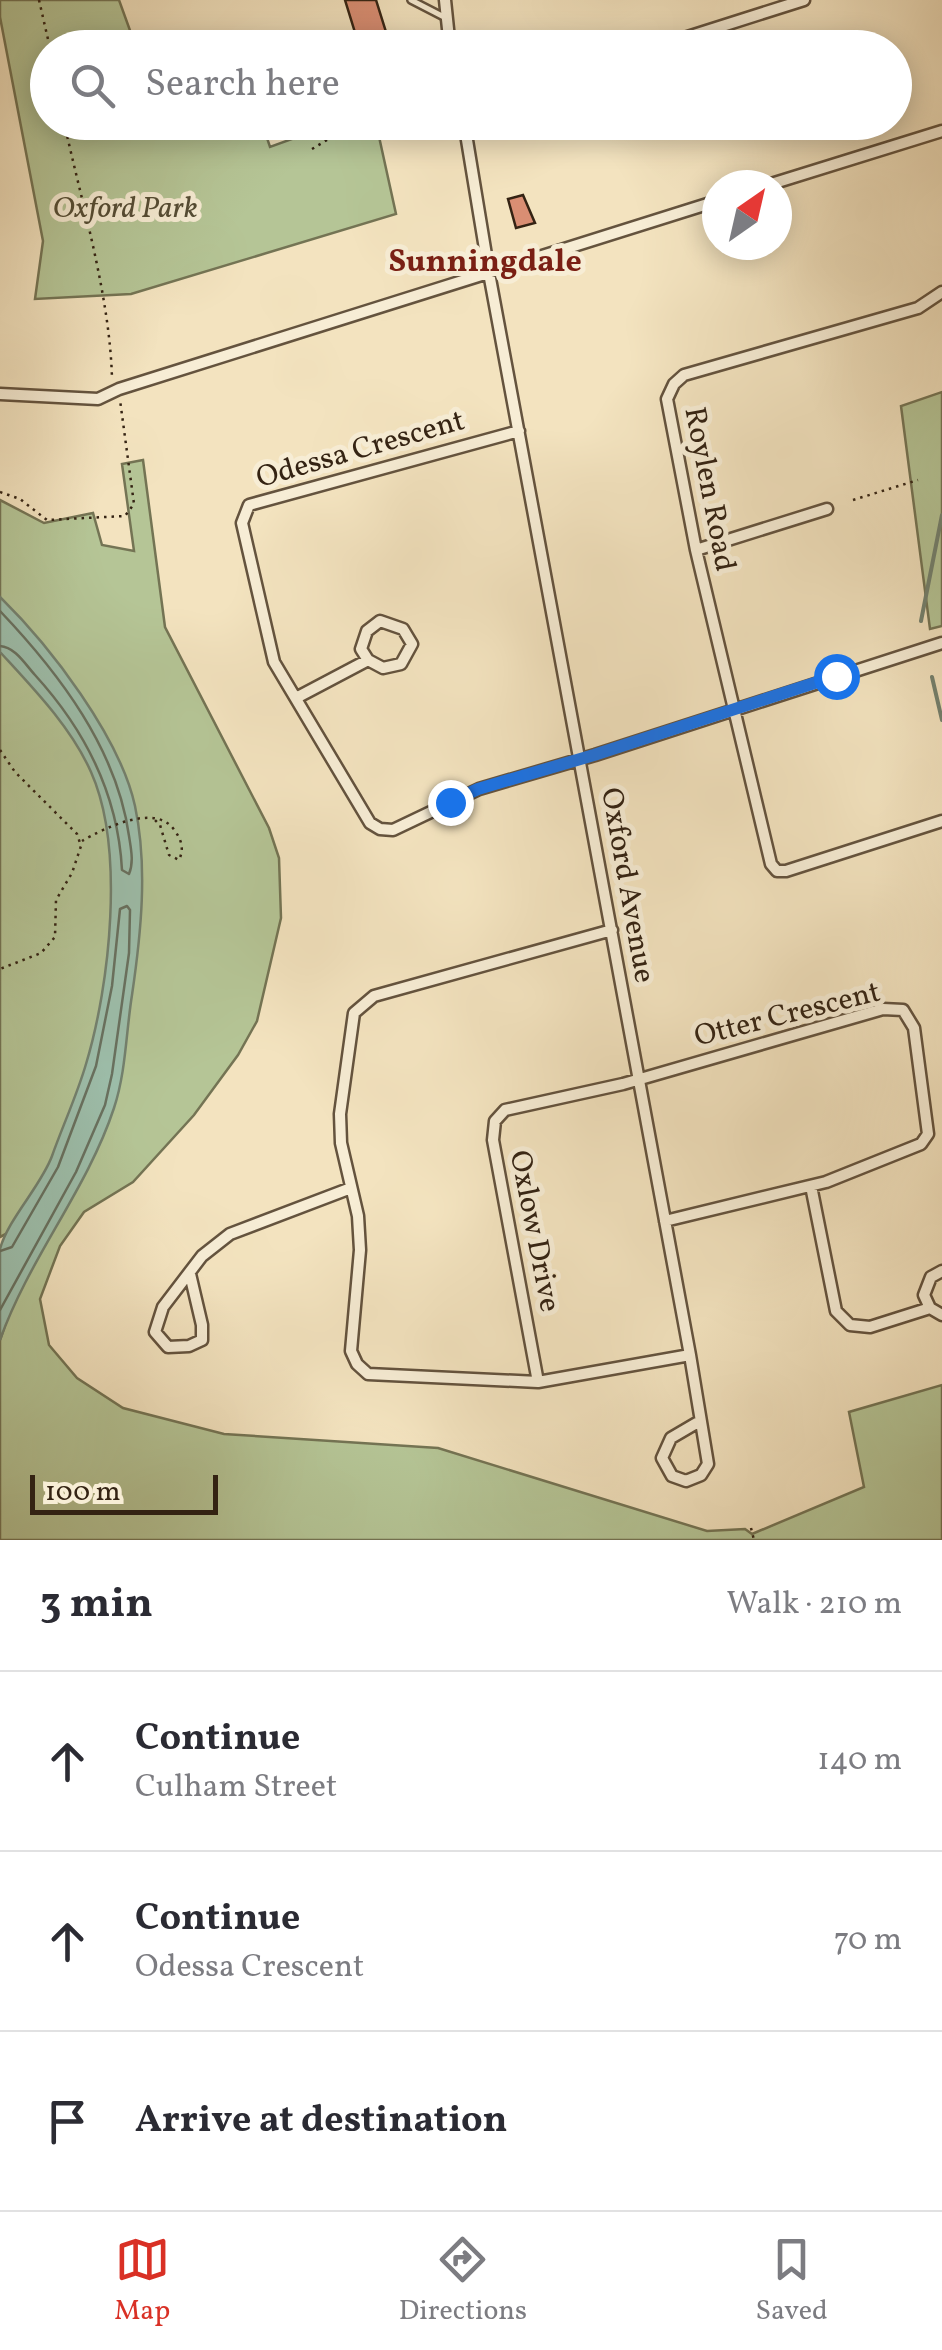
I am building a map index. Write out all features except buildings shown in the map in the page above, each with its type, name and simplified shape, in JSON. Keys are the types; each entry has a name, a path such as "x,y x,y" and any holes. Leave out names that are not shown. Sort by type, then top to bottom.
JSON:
{"street":[{"path":"445,0 447,30"},
{"path":"709,30 804,0"},
{"path":"792,178 942,131"},
{"name":"Oxford Avenue","path":"467,140 666,1221 708,1464 701,1475 686,1481 672,1476 662,1458 671,1438 700,1420"},
{"path":"0,394 98,399 119,389 702,206"},
{"name":"Roylen Road","path":"939,822 786,871 777,871 766,854 736,708 696,550 666,399 684,375 918,308 942,292"},
{"name":"Odessa Crescent","path":"519,431 249,505 242,523 274,662 370,823 392,830 478,789 580,759"},
{"path":"696,550 827,509"},
{"path":"380,621 403,629 412,644 402,664 383,668 368,660 361,649 367,631 380,621"},
{"path":"580,759 942,643"},
{"path":"296,698 368,660"},
{"path":"612,930 374,996 354,1014 340,1114 341,1143 358,1216 360,1250 351,1337 356,1364 368,1374 538,1382 690,1356"},
{"name":"Otter Crescent","path":"639,1080 882,1009 903,1010 914,1028 928,1134 921,1144 810,1186 666,1221"},
{"name":"Oxlow Drive","path":"538,1382 492,1140 495,1120 518,1105 639,1080"},
{"path":"810,1186 836,1310 850,1325 870,1327 930,1308"},
{"path":"190,1274 202,1340 190,1346 168,1346 155,1332 163,1307 202,1256 230,1234 351,1188"},
{"path":"942,1271 930,1277 924,1287 930,1308 942,1315"}],"lane":[{"path":"411,0 445,18"}],"path":[{"path":"40,0 46,30"},
{"path":"0,492 20,499 47,520 125,516 134,504 119,389 111,377 114,366 68,140"},
{"path":"312,150 328,140"},
{"path":"853,500 918,480"},
{"path":"0,750 15,772 81,841"},
{"path":"0,969 41,953 55,937 56,900 72,872 81,841 105,827 154,818 172,825 180,838 179,860 169,855 154,818"},
{"path":"751,1528 754,1540"}],"green space":[{"name":"Oxford Park","path":"0,0 119,0 130,30 30,30 30,140 268,140 270,147 289,140 380,140 396,214 131,294 35,299 43,241"},
{"path":"942,392 942,626 930,629 901,406"},
{"path":"143,460 165,627 269,828 279,858 281,918 257,1021 238,1055 194,1115 133,1182 84,1212 60,1246 40,1299 49,1345 77,1378 123,1408 224,1434 438,1448 707,1531 745,1529 752,1534 864,1487 849,1412 942,1385 942,1540 0,1540 0,1340 13,1302 69,1201 0,1237 0,500 44,523 93,513 102,545 134,551 122,464"}],"water":[{"path":"0,597 61,666 115,751 135,806 142,877 135,972 114,1108 89,1167 26,1281 0,1340 0,1249 47,1167 86,1064 102,996 111,877 102,803 83,755 38,694 0,652"}],"waterway":[{"path":"921,621 942,515"},
{"path":"932,677 942,720"}],"district":[{"name":"Sunningdale","path":"485,260"}],"route":[{"path":"450,802 478,789 836,676"}]}
